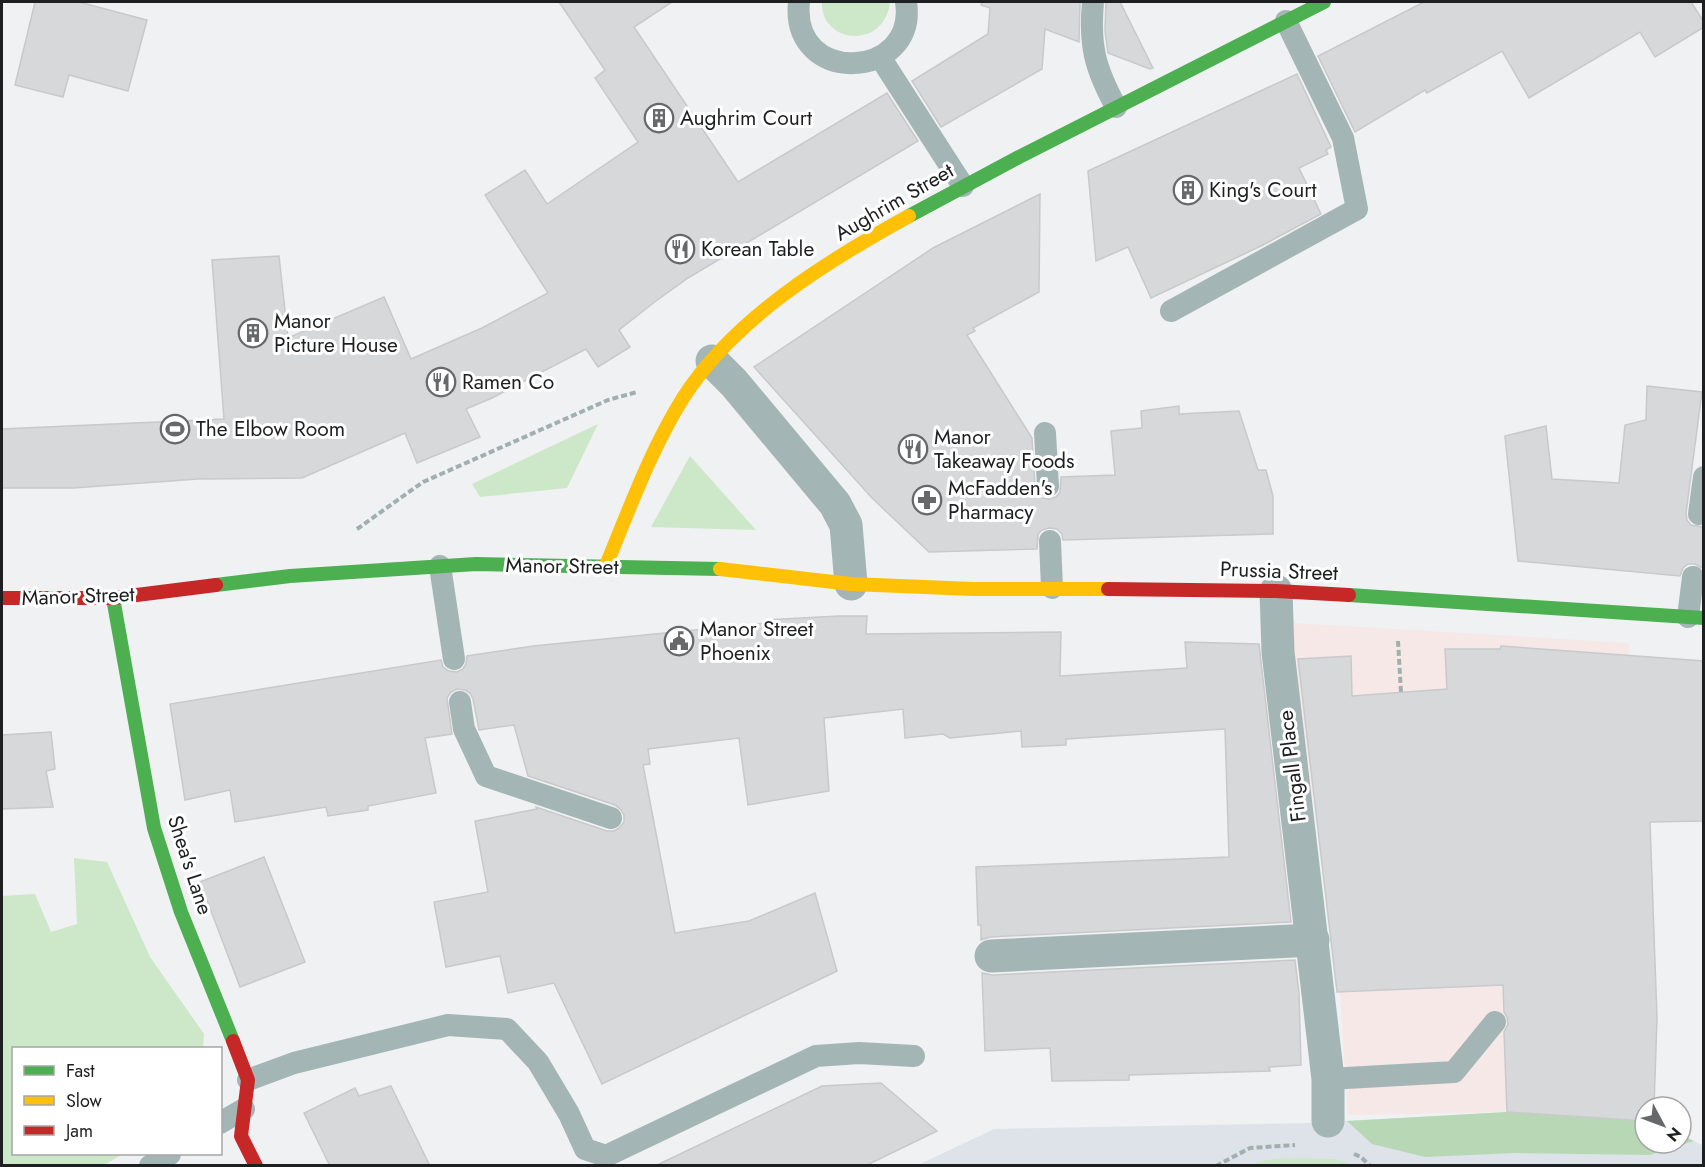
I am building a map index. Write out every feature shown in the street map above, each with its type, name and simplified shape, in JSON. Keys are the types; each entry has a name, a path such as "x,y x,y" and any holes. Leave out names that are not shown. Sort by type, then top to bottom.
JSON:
{"main road":[{"name":"Aughrim Street","path":"605,568 659,442 705,369 741,330 777,301 846,252 963,186 1324,2"},
{"name":"Manor Street","path":"2,598 113,598 290,576 476,564 726,569 851,584"},
{"name":"Prussia Street","path":"851,584 973,589 1276,591 1696,618"},
{"name":"Shea's Lane","path":"113,598 154,828 181,912 248,1080 240,1136 256,1166"}],"street":[{"path":"705,369 734,383 835,504 846,525 851,584"},
{"name":"Fingall Place","path":"1276,591 1278,652 1328,1079 1328,1121"},
{"path":"991,956 1313,940"}],"lane":[{"path":"799,2 799,21 805,37 815,51 830,60 847,64 864,63 880,57 895,45 904,28 906,2"},
{"path":"1093,2 1093,53 1101,80 1116,107"},
{"path":"1171,311 1357,209 1343,138 1286,21"},
{"path":"880,57 963,186"},
{"path":"1045,433 1048,486"},
{"path":"1700,514 1704,477"},
{"path":"1050,541 1052,588"},
{"path":"440,566 454,658"},
{"path":"1693,577 1696,618"},
{"path":"460,702 464,729 486,776 611,818"},
{"path":"1328,1079 1454,1072 1495,1022"},
{"path":"248,1080 294,1063 448,1025 507,1029 538,1062 569,1114 585,1149 606,1156 816,1056 859,1053 914,1056"},
{"path":"222,1122 244,1109"},
{"path":"150,1166 168,1155"}],"path":[{"path":"356,529 423,482 455,467 608,400 705,369"},
{"path":"1400,669 1401,692"},
{"path":"1216,1166 1250,1148 1304,1145"},
{"path":"1344,1150 1361,1157 1370,1166"}],"shaded area":[{"path":"1293,623 1629,643 1627,690 1646,752 1657,1018 1654,1095 1633,1095 1633,1120 1507,1112 1348,1115 1327,794 1301,794"},
{"path":"1507,1112 1633,1120 1633,1155 1693,1155 1693,1141 1704,1146 1703,1166 916,1166 994,1129 1309,1123"}],"green space":[{"path":"822,2 890,3 885,18 876,29 865,35 853,36 841,33 831,26 824,16"},
{"path":"598,424 567,488 480,497 472,484"},
{"path":"690,456 756,530 651,527"},
{"path":"74,858 107,862 150,957 204,1034 203,1047 12,1047 12,1155 121,1155 104,1165 2,1165 2,896 35,894 51,932 77,924"},
{"path":"1507,1112 1633,1120 1633,1155 1515,1153 1425,1157 1372,1144 1347,1121"},
{"path":"1335,1159 1354,1165 1252,1165 1266,1160"}],"building":[{"path":"35,2 79,2 147,20 128,91 69,75 63,97 15,85"},
{"path":"559,2 672,2 634,27 738,182 887,93 918,141 688,278 619,330 630,347 598,367 586,349 466,409 480,437 417,463 405,433 302,478 198,479 73,488 2,488 2,429 224,419 212,260 279,256 288,338 384,297 411,359 482,328 548,293 485,195 525,170 547,204 638,142 595,78 605,70"},
{"path":"982,2 1080,2 1079,42 1045,29 1042,69 941,127 912,81 988,34 990,8 981,5"},
{"path":"1106,2 1120,2 1153,68 1150,69 1108,53 1105,31"},
{"path":"1424,2 1691,2 1704,22 1704,27 1655,57 1640,32 1529,98 1502,51 1427,93 1425,90 1355,132 1318,56"},
{"name":"King's Court","path":"1297,74 1331,147 1326,150 1328,154 1299,168 1321,214 1261,246 1151,298 1128,247 1096,261 1088,171"},
{"path":"1040,194 1039,292 973,328 975,331 967,335 1032,438 1037,494 1048,499 1056,497 1060,492 1061,477 1115,475 1111,431 1142,428 1141,411 1179,406 1179,414 1239,411 1258,470 1266,470 1273,496 1273,534 1063,540 1062,534 1057,529 1049,528 1038,534 1037,549 929,552 872,498 754,367 933,248"},
{"path":"1647,386 1702,392 1686,513 1691,525 1704,527 1704,569 1695,564 1688,564 1683,568 1680,576 1518,561 1505,436 1546,426 1552,479 1619,483 1625,425 1646,420"},
{"path":"867,616 866,634 1061,632 1060,676 1187,668 1185,642 1259,644 1291,922 990,937 981,940 981,925 978,925 976,867 1229,857 1225,729 1066,739 1066,745 1022,747 1021,731 950,738 943,734 905,738 903,709 824,718 829,791 748,805 739,738 648,749 650,764 643,765 675,933 749,921 815,893 837,971 602,1084 554,983 508,993 500,956 446,967 434,902 488,892 475,821 537,809 536,807 607,831 614,831 624,822 624,815 615,805 528,776 514,725 479,730 470,693 457,689 447,698 452,734 425,738 436,793 368,806 368,810 328,816 326,807 235,822 230,790 185,800 170,704 441,660 443,667 457,672 463,669 467,656 533,646 766,623 765,620"},
{"path":"1501,646 1704,661 1704,821 1650,822 1657,1018 1654,1095 1633,1095 1633,1120 1507,1112 1504,1032 1508,1024 1504,1012 1503,985 1337,992 1298,659 1351,656 1352,696 1447,689 1445,649 1500,649"},
{"path":"51,732 55,769 46,771 53,807 2,809 2,735"},
{"path":"264,857 305,962 240,987 200,882"},
{"path":"1295,960 1299,993 1301,1065 1269,1067 1270,1071 1129,1075 1129,1080 1052,1081 1050,1048 985,1051 982,973 992,975"},
{"path":"881,1083 937,1131 865,1166 655,1166 822,1086"},
{"path":"391,1086 430,1166 330,1166 304,1113 355,1088 359,1096"}],"traffic: fast":[{"path":"909,216 1019,157 1324,2"},
{"path":"216,585 290,576 476,564 720,569"},
{"path":"1349,595 1704,618"},
{"path":"113,598 154,828 181,912 233,1041"}],"traffic: slow":[{"path":"605,568 660,439 683,398 704,369 729,342 785,294 847,252 909,216"},
{"path":"720,569 851,584 973,589 1108,589"}],"traffic: jam":[{"path":"2,598 113,598 216,585"},
{"path":"1108,589 1276,591 1349,595"},
{"path":"233,1041 248,1080 241,1136 256,1166"}],"place":[{"name":"Aughrim Court","path":"659,118"},
{"name":"King's Court","path":"1188,190"},
{"name":"Korean Table","path":"680,249"},
{"name":"Manor Picture House","path":"253,333"},
{"name":"Ramen Co","path":"441,382"},
{"name":"The Elbow Room","path":"175,429"},
{"name":"Manor Takeaway Foods","path":"913,449"},
{"name":"McFadden's Pharmacy","path":"927,500"},
{"name":"Manor Street Phoenix","path":"679,641"}]}
